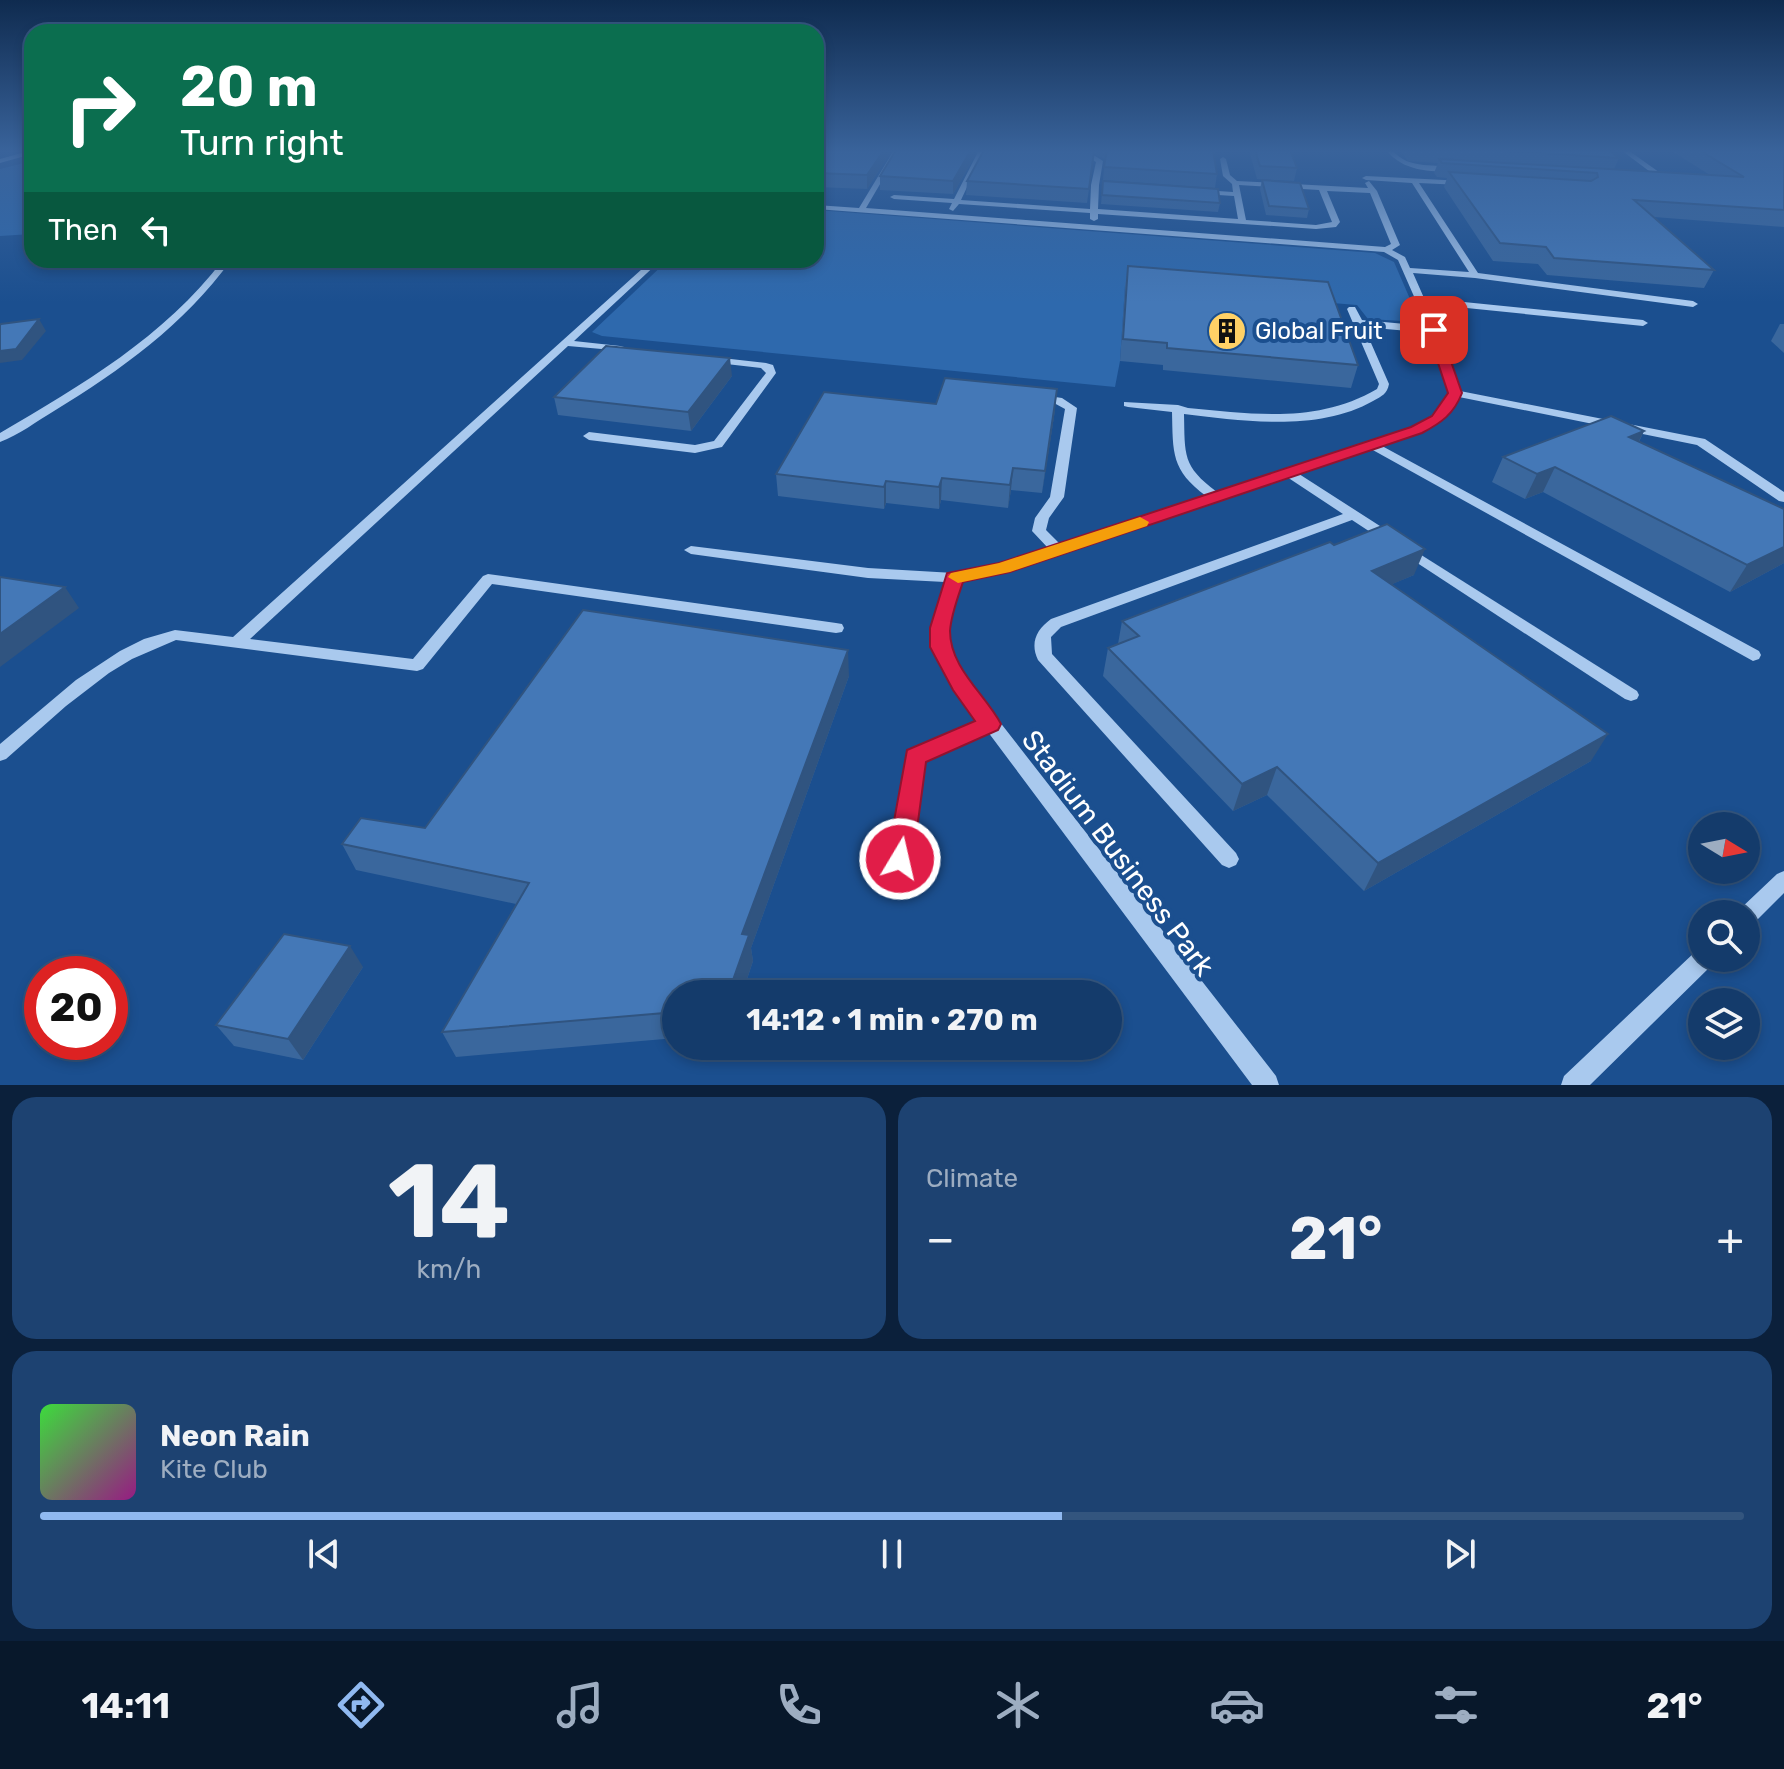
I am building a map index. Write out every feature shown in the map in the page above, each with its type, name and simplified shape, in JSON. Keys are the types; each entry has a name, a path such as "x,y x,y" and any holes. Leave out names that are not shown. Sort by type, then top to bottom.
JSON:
{"street":[{"path":"861,211 868,201"},
{"path":"939,201 1316,227 1336,222 1327,201"},
{"path":"1093,227 1095,201"},
{"path":"1238,201 1243,222"},
{"path":"1377,201 1396,245 1386,250"},
{"path":"1427,201 1475,275"},
{"path":"949,217 956,202"},
{"path":"691,550 892,576 954,578 990,572 1372,445 1437,420 1455,393 1434,330 1406,270 1398,255 1386,250 824,208"},
{"path":"0,438 81,390 155,336 195,298 220,268"},
{"path":"237,642 648,268"},
{"path":"1406,270 1475,275 1693,304"},
{"path":"1420,300 1643,323"},
{"path":"1128,404 1290,418 1318,415 1365,401 1382,391 1384,384 1352,309"},
{"path":"1358,323 1434,330"},
{"path":"565,343 626,350"},
{"path":"589,436 695,449 718,444 771,373 769,367 762,365 702,358"},
{"path":"1455,393 1701,442 1784,498"},
{"path":"1020,394 1049,397 1071,408 1057,497 1042,518 1039,531 1058,550"},
{"path":"1178,408 1181,466 1197,485 1215,497"},
{"path":"1372,445 1753,655"},
{"path":"1289,473 1631,695"},
{"path":"1229,859 1044,656 1040,641 1045,631 1056,623 1353,515"},
{"name":"Stadium Business Park","path":"954,578 940,628 941,647 961,684 1267,1085"},
{"path":"0,754 101,670 148,642 191,635 417,665 488,579 836,628"},
{"path":"896,885 915,756 990,724"},
{"path":"1760,903 1784,880"},
{"path":"1573,1085 1690,972"}],"shaded area":[{"path":"0,201 24,201 24,234 0,236"},
{"path":"824,211 1375,253 1394,262 1420,322 1368,319 1357,305 1125,286 1120,361 1115,387 602,336 592,332 660,268 824,268"}],"building":[{"path":"1185,201 1220,201 1220,203"},
{"path":"1268,201 1306,201 1309,209 1269,206"},
{"path":"1470,201 1635,201 1714,270 1554,258 1546,247 1500,243"},
{"path":"1644,201 1784,201 1784,210"},
{"name":"Global Fruit","path":"1128,266 1328,282 1358,365 1167,348 1167,343 1123,339"},
{"path":"39,319 16,349 0,351 1,324"},
{"path":"606,346 730,358 688,412 554,397"},
{"path":"945,378 1057,389 1045,471 1013,468 1010,485 942,478 939,487 886,481 884,487 776,474 824,392 936,404"},
{"path":"1611,416 1644,431 1629,437 1784,509 1784,547 1747,565 1555,467 1537,474 1503,457"},
{"path":"1387,524 1425,549 1372,571 1608,734 1378,863 1277,767 1242,784 1108,648 1139,636 1122,621 1330,542 1334,545"},
{"path":"0,577 65,587 0,634"},
{"path":"583,610 848,650 742,934 749,935 733,980 662,980 662,1013 442,1032 529,883 342,844 361,818 425,828"},
{"path":"284,934 350,946 288,1039 216,1025"}],"slow traffic":[{"path":"958,577 1003,568 1140,522"}],"place":[{"name":"Global Fruit","path":"1227,331"}],"route":[{"path":"900,859 915,756 990,724 961,684 941,647 940,628 954,578 1003,568 1417,430 1437,420 1455,393 1434,330"}]}
